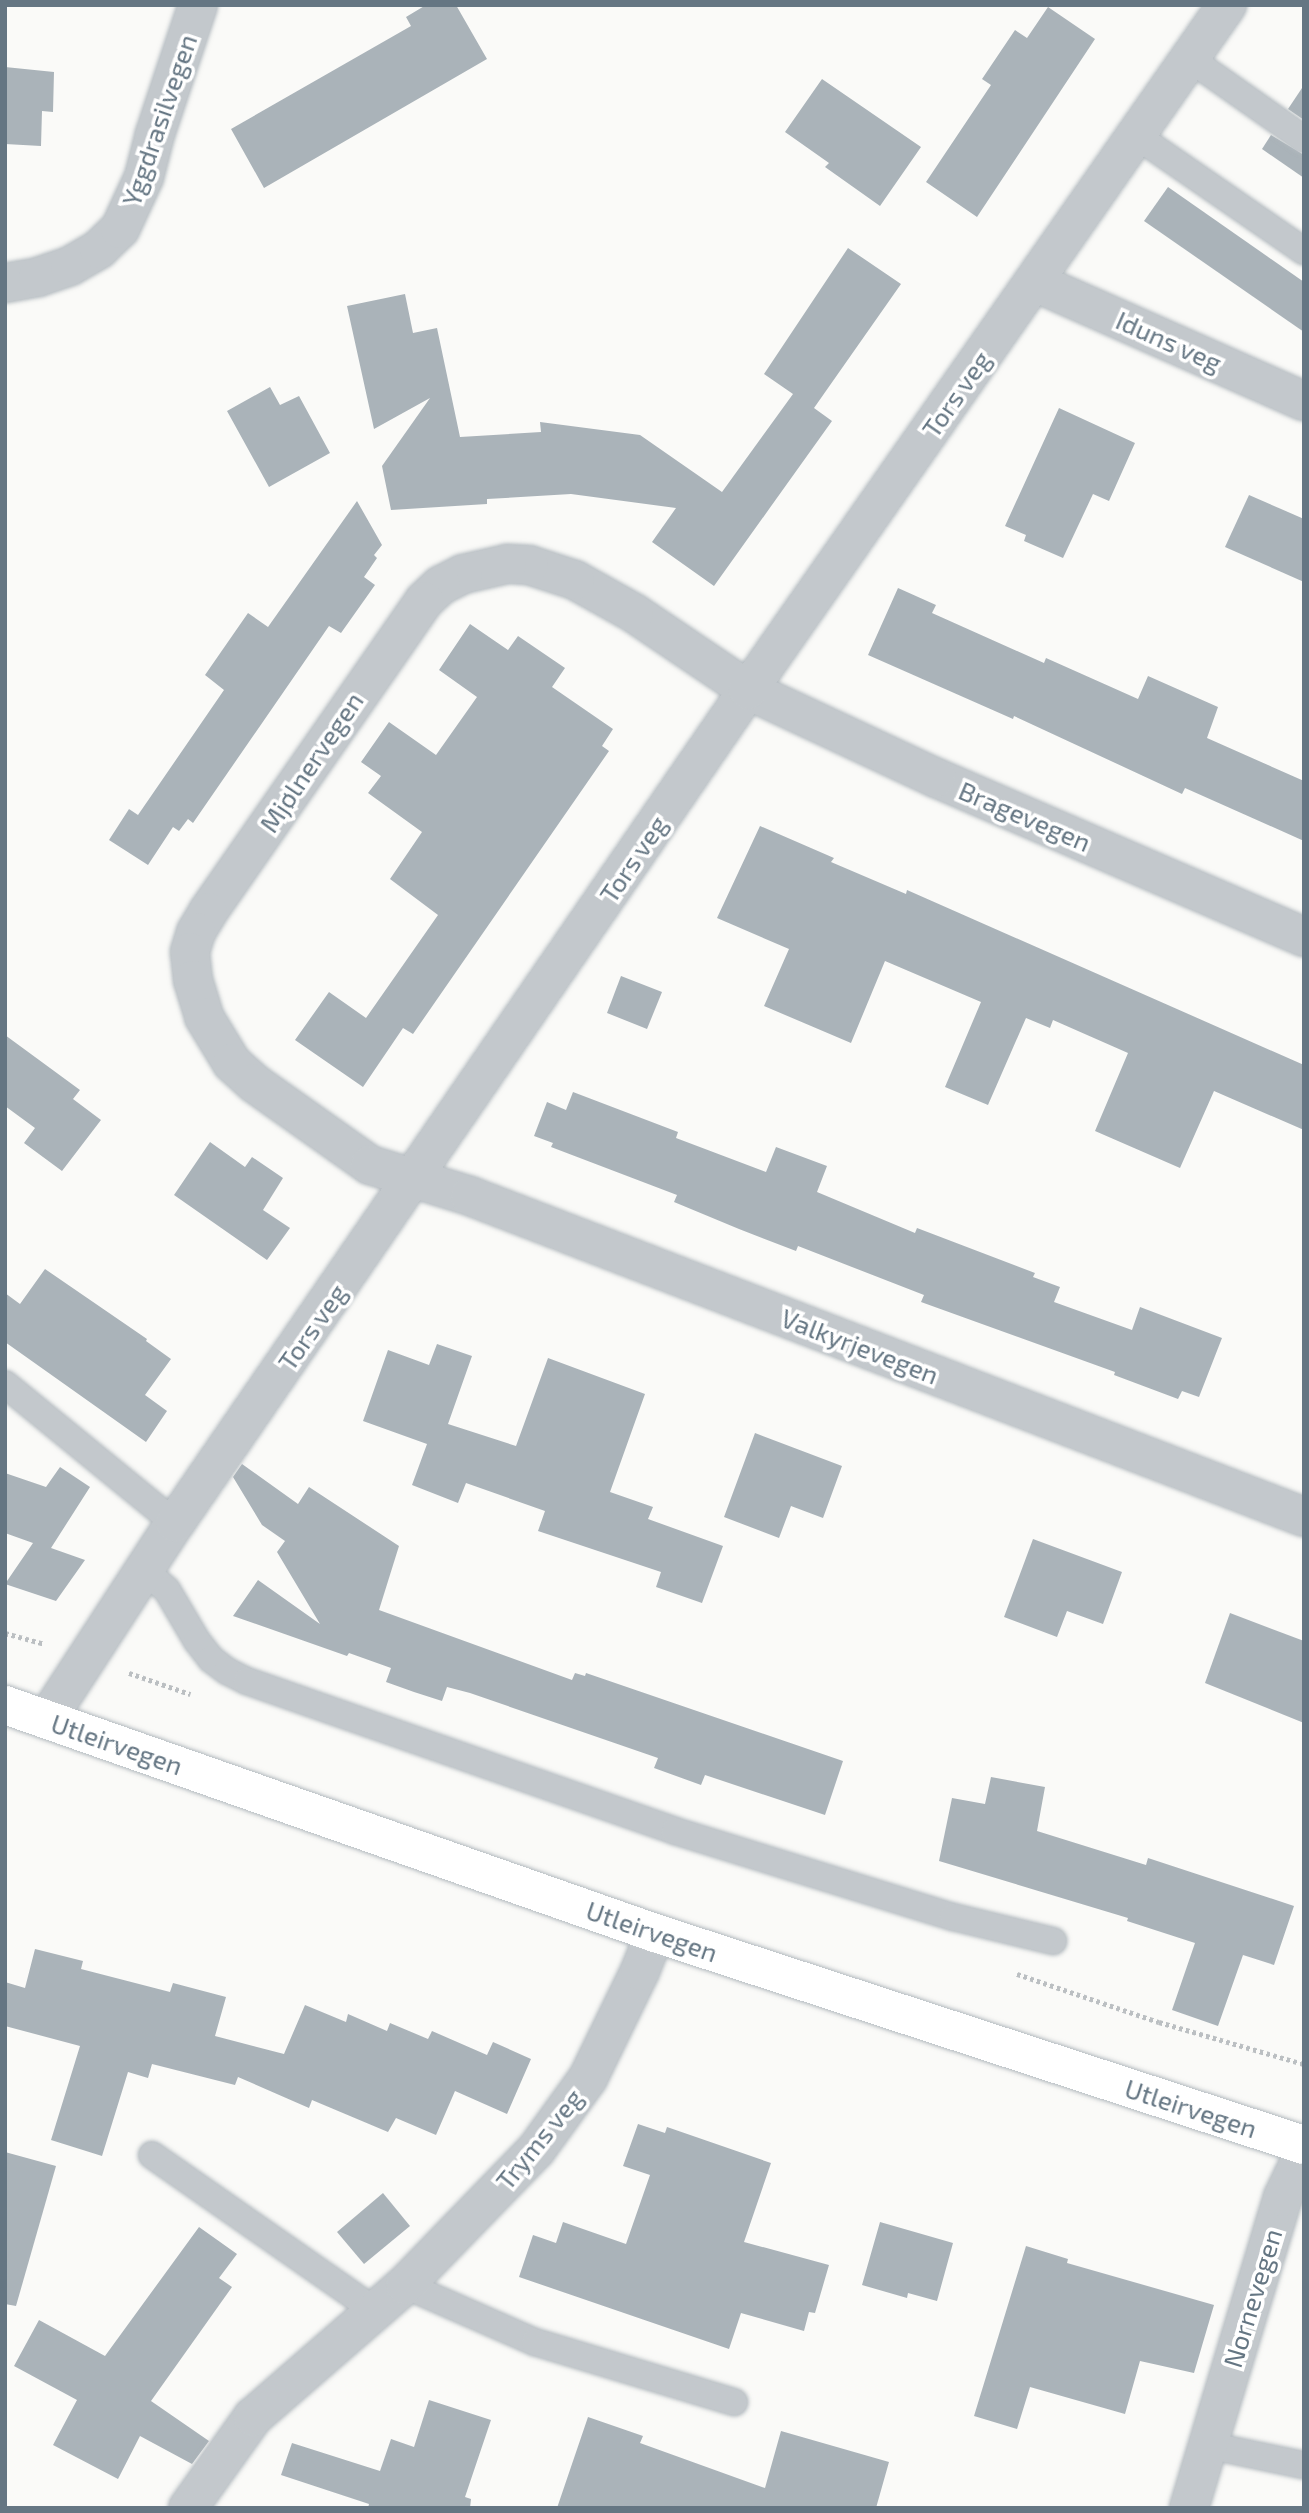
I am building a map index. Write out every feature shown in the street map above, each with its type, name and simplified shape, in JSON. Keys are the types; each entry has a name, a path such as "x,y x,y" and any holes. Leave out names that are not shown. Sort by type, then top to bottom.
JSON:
{"main road":[{"name":"Utleirvegen","path":"5,1705 655,1933 1304,2145"}],"street":[{"name":"Tors veg","path":"47,1719 175,1523 748,690 1227,5"},
{"name":"Yggdrasilvegen","path":"5,283 38,277 70,266 99,249 120,229 144,177 155,134 199,6"},
{"name":"Iduns veg","path":"1035,282 1304,401"},
{"name":"Mjølnervegen","path":"414,1179 370,1165 254,1083 232,1063 204,1017 193,980 190,951 208,912 424,601 441,584 463,574 507,564 529,565 575,580 634,613 748,690"},
{"name":"Bragevegen","path":"748,690 936,779 1304,937"},
{"name":"Valkyrjevegen","path":"414,1179 470,1196 1304,1517"},
{"name":"Tryms veg","path":"188,2508 253,2417 405,2285 536,2150 588,2078 640,1971 655,1933"},
{"name":"Nornevegen","path":"1189,2508 1283,2197 1304,2153"}],"lane":[{"path":"1190,59 1304,139"},
{"path":"1137,136 1304,251"},
{"path":"5,1384 175,1523"},
{"path":"144,1570 167,1590 197,1642 211,1659 247,1681 675,1831 953,1917 1053,1941"},
{"path":"152,2155 376,2311"},
{"path":"405,2285 535,2342 734,2402"},
{"path":"1207,2445 1303,2465"}],"building":[{"path":"426,5 456,5 487,59 264,188 231,129 411,26 406,17"},
{"path":"1048,7 1095,39 977,217 926,182 991,85 982,79 1015,30 1027,38"},
{"path":"5,67 54,72 53,112 42,111 41,146 5,144"},
{"path":"822,79 921,147 880,206 825,167 829,163 785,132"},
{"path":"1304,85 1304,120 1288,109"},
{"path":"1271,135 1304,155 1304,178 1262,149"},
{"path":"1168,187 1304,282 1304,332 1144,221"},
{"path":"848,248 901,284 814,408 832,421 714,586 652,542 676,508 571,494 487,499 487,504 391,510 382,466 430,398 374,429 347,306 405,294 413,333 437,328 460,437 541,432 540,422 640,435 722,492 793,394 764,374"},
{"path":"270,387 280,405 299,396 330,453 269,487 227,411"},
{"path":"1059,408 1135,443 1109,501 1093,494 1063,558 1024,541 1026,535 1005,526"},
{"path":"1249,495 1304,519 1304,582 1225,547"},
{"path":"357,501 382,545 364,577 375,585 341,633 329,626 193,823 188,819 179,831 173,827 148,865 109,840 129,809 138,815 224,690 205,675 248,613 268,627"},
{"path":"898,588 936,605 932,613 1044,663 1046,658 1138,699 1148,676 1218,707 1207,738 1304,781 1304,841 1185,788 1182,794 1014,716 1013,719 868,655"},
{"path":"470,624 508,650 518,636 565,668 552,687 613,729 602,746 609,751 413,1034 403,1028 363,1087 295,1040 329,992 366,1018 438,915 390,879 422,832 368,793 381,776 361,762 389,722 436,755 477,697 439,670"},
{"path":"760,826 834,858 831,862 906,894 907,890 1304,1065 1304,1130 1214,1091 1180,1168 1095,1131 1128,1053 1053,1020 1050,1028 1026,1018 988,1105 945,1087 981,1002 885,961 851,1043 764,1006 789,949 717,918"},
{"path":"621,976 662,992 647,1029 607,1013"},
{"path":"5,1035 80,1090 73,1099 101,1120 62,1171 24,1143 35,1128 5,1106"},
{"path":"573,1092 678,1132 676,1138 766,1172 776,1147 827,1166 817,1192 915,1233 917,1228 1035,1273 1033,1277 1060,1287 1054,1302 1132,1330 1140,1307 1222,1338 1199,1397 1182,1391 1178,1399 1114,1375 1115,1372 921,1302 924,1295 798,1246 796,1251 739,1229 674,1202 677,1195 551,1147 553,1143 534,1136 547,1102 566,1110"},
{"path":"210,1142 245,1167 252,1157 283,1178 263,1210 290,1228 267,1260 174,1195"},
{"path":"45,1269 147,1339 146,1341 171,1359 145,1395 167,1411 146,1442 5,1342 5,1293 20,1304"},
{"path":"437,1344 472,1356 448,1424 516,1446 548,1358 645,1394 610,1492 653,1507 648,1519 723,1546 702,1603 656,1587 661,1572 538,1531 545,1511 466,1483 458,1503 412,1485 427,1444 363,1421 388,1350 429,1365"},
{"path":"755,1433 842,1466 823,1518 791,1506 779,1538 724,1517"},
{"path":"242,1464 298,1504 309,1487 399,1546 379,1610 572,1680 575,1673 585,1676 586,1673 843,1761 825,1815 705,1775 701,1785 654,1768 658,1758 470,1693 447,1687 442,1701 414,1692 386,1682 391,1668 349,1653 347,1656 233,1616 258,1580 320,1624 277,1552 285,1541 262,1525 233,1477"},
{"path":"60,1467 90,1487 51,1548 85,1560 56,1601 5,1584 33,1543 5,1533 5,1473 46,1487"},
{"path":"1033,1539 1122,1572 1103,1624 1067,1611 1057,1637 1004,1617"},
{"path":"1230,1613 1304,1641 1304,1723 1205,1683"},
{"path":"991,1777 1045,1787 1037,1831 1146,1865 1148,1858 1294,1906 1274,1965 1243,1955 1218,2026 1172,2010 1195,1943 1127,1921 1128,1918 939,1861 952,1798 985,1804"},
{"path":"35,1949 83,1961 81,1969 170,1992 173,1983 226,1997 215,2036 284,2054 305,2005 346,2022 348,2014 387,2031 390,2023 428,2039 432,2031 487,2055 493,2042 531,2059 507,2114 455,2091 436,2135 396,2118 388,2132 312,2100 309,2108 238,2077 235,2085 152,2064 148,2078 128,2072 102,2156 51,2140 80,2046 5,2026 5,1982 25,1988"},
{"path":"638,2124 665,2133 667,2127 771,2163 744,2242 829,2265 815,2313 809,2312 804,2331 741,2313 729,2349 519,2277 533,2235 556,2243 563,2222 626,2244 650,2175 623,2166"},
{"path":"5,2152 56,2166 16,2306 5,2304"},
{"path":"383,2193 410,2226 364,2264 337,2232"},
{"path":"880,2222 953,2243 937,2301 908,2293 907,2298 862,2285"},
{"path":"199,2227 237,2254 219,2278 232,2287 151,2401 209,2441 192,2464 140,2436 118,2479 53,2445 77,2400 14,2366 39,2320 105,2356"},
{"path":"1026,2246 1068,2259 1067,2263 1214,2305 1194,2373 1140,2361 1125,2414 1030,2387 1017,2429 974,2416"},
{"path":"429,2400 491,2420 465,2497 471,2499 470,2508 368,2508 369,2504 281,2475 292,2443 380,2471 391,2439 414,2447"},
{"path":"588,2417 643,2436 640,2443 765,2488 781,2431 889,2462 876,2508 557,2508"}]}
